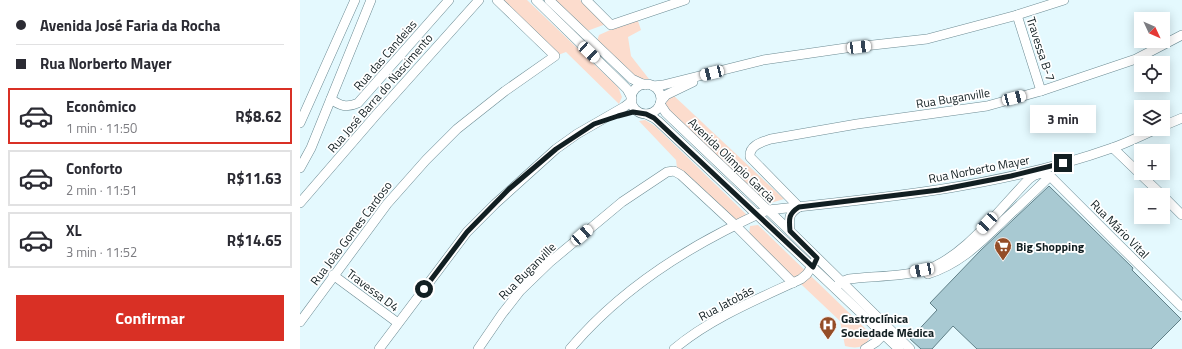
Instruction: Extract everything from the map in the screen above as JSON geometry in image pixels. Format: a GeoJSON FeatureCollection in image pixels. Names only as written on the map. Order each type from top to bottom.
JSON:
{"type":"FeatureCollection","features":[{"type":"Feature","properties":{"kind":"street"},"geometry":{"type":"LineString","coordinates":[[300,123],[355,0]]}},
{"type":"Feature","properties":{"kind":"street"},"geometry":{"type":"LineString","coordinates":[[300,168],[311,148],[371,0]]}},
{"type":"Feature","properties":{"kind":"street","name":"Rua das Candeias"},"geometry":{"type":"LineString","coordinates":[[331,99],[337,104],[344,106],[351,106],[358,103],[449,0]]}},
{"type":"Feature","properties":{"kind":"street","name":"Rua José Barra do Nascimento"},"geometry":{"type":"LineString","coordinates":[[300,203],[479,0]]}},
{"type":"Feature","properties":{"kind":"street","name":"Rua João Gomes Cardoso"},"geometry":{"type":"LineString","coordinates":[[300,322],[386,204],[426,160],[457,129],[505,91],[555,56],[497,0]]}},
{"type":"Feature","properties":{"kind":"street"},"geometry":{"type":"LineString","coordinates":[[536,0],[627,89],[632,99],[633,106],[643,113]]}},
{"type":"Feature","properties":{"kind":"street"},"geometry":{"type":"LineString","coordinates":[[549,0],[632,79],[649,85],[659,92],[660,103]]}},
{"type":"Feature","properties":{"kind":"street"},"geometry":{"type":"LineString","coordinates":[[586,0],[612,25],[685,0]]}},
{"type":"Feature","properties":{"kind":"street"},"geometry":{"type":"LineString","coordinates":[[380,349],[467,232],[509,189],[556,149],[594,124],[624,107],[632,99],[636,89],[649,85],[663,85],[763,60],[846,48],[927,39],[1064,0]]}},
{"type":"Feature","properties":{"kind":"street","name":"Travessa B-7"},"geometry":{"type":"LineString","coordinates":[[1017,14],[1042,90]]}},
{"type":"Feature","properties":{"kind":"street","name":"Rua Buganville"},"geometry":{"type":"LineString","coordinates":[[799,207],[750,157],[752,148],[771,139],[856,124],[987,106],[1042,90],[1136,59],[1182,36]]}},
{"type":"Feature","properties":{"kind":"street"},"geometry":{"type":"LineString","coordinates":[[594,124],[628,113],[654,111],[671,93],[712,73]]}},
{"type":"Feature","properties":{"kind":"street","name":"Avenida Olímpio Garcia"},"geometry":{"type":"LineString","coordinates":[[660,103],[666,113],[790,231],[815,262]]}},
{"type":"Feature","properties":{"kind":"street","name":"Avenida Olímpio Garcia"},"geometry":{"type":"LineString","coordinates":[[643,113],[654,118],[757,214],[815,262],[838,285],[910,349]]}},
{"type":"Feature","properties":{"kind":"street"},"geometry":{"type":"LineString","coordinates":[[1170,123],[1182,118]]}},
{"type":"Feature","properties":{"kind":"street","name":"Rua Norberto Mayer"},"geometry":{"type":"LineString","coordinates":[[570,349],[580,337],[609,309],[637,285],[698,245],[757,214],[768,210],[939,190],[1011,176],[1113,148],[1141,136]]}},
{"type":"Feature","properties":{"kind":"street"},"geometry":{"type":"LineString","coordinates":[[1113,148],[1154,188]]}},
{"type":"Feature","properties":{"kind":"street"},"geometry":{"type":"LineString","coordinates":[[918,349],[850,284],[917,278],[943,270],[982,241],[1050,176],[1055,165]]}},
{"type":"Feature","properties":{"kind":"street","name":"Rua Buganville"},"geometry":{"type":"LineString","coordinates":[[478,349],[520,291],[550,262],[622,202],[667,172],[674,171],[681,175],[735,225]]}},
{"type":"Feature","properties":{"kind":"street"},"geometry":{"type":"LineString","coordinates":[[899,349],[838,285],[854,278],[910,273],[935,266],[957,252],[978,233],[1036,174],[1042,173],[1050,176]]}},
{"type":"Feature","properties":{"kind":"street"},"geometry":{"type":"LineString","coordinates":[[1011,176],[1020,179],[1024,185]]}},
{"type":"Feature","properties":{"kind":"street","name":"Rua Mário Vital"},"geometry":{"type":"LineString","coordinates":[[1050,176],[1119,247],[1182,307]]}},
{"type":"Feature","properties":{"kind":"street"},"geometry":{"type":"LineString","coordinates":[[1170,204],[1182,215]]}},
{"type":"Feature","properties":{"kind":"street"},"geometry":{"type":"LineString","coordinates":[[790,231],[790,216],[792,211],[799,207]]}},
{"type":"Feature","properties":{"kind":"street"},"geometry":{"type":"LineString","coordinates":[[735,225],[793,283]]}},
{"type":"Feature","properties":{"kind":"street","name":"Rua Jatobás"},"geometry":{"type":"LineString","coordinates":[[674,349],[718,319],[754,300],[801,279],[808,274],[815,262]]}},
{"type":"Feature","properties":{"kind":"street","name":"Travessa D4"},"geometry":{"type":"LineString","coordinates":[[333,275],[398,323]]}},
{"type":"Feature","properties":{"kind":"street"},"geometry":{"type":"LineString","coordinates":[[865,349],[876,342],[884,334]]}},
{"type":"Feature","properties":{"kind":"shaded area"},"geometry":{"type":"Polygon","coordinates":[[[499,0],[527,0],[618,87],[622,97],[619,104],[566,52],[558,55],[499,0]]]}},
{"type":"Feature","properties":{"kind":"shaded area"},"geometry":{"type":"Polygon","coordinates":[[[554,0],[580,0],[606,24],[587,31],[554,0]]]}},
{"type":"Feature","properties":{"kind":"shaded area"},"geometry":{"type":"Polygon","coordinates":[[[637,18],[641,30],[628,37],[631,56],[649,79],[643,80],[633,76],[597,41],[599,35],[637,18]]]}},
{"type":"Feature","properties":{"kind":"shaded area"},"geometry":{"type":"Polygon","coordinates":[[[672,94],[784,199],[767,204],[669,112],[665,102],[672,94]]]}},
{"type":"Feature","properties":{"kind":"shaded area"},"geometry":{"type":"Polygon","coordinates":[[[645,120],[655,126],[746,214],[743,220],[735,222],[677,168],[676,160],[639,121],[645,120]]]}},
{"type":"Feature","properties":{"kind":"shaded area"},"geometry":{"type":"Polygon","coordinates":[[[758,225],[871,334],[864,345],[857,347],[845,346],[840,321],[749,235],[750,226],[758,225]]]}},
{"type":"Feature","properties":{"kind":"building"},"geometry":{"type":"Polygon","coordinates":[[[1049,186],[1133,268],[1132,270],[1181,319],[1151,349],[977,349],[953,326],[932,349],[921,349],[910,339],[937,310],[930,303],[981,250],[1049,186]]]}},
{"type":"Feature","properties":{"kind":"place","name":"Big Shopping"},"geometry":{"type":"Point","coordinates":[1003,261]}},
{"type":"Feature","properties":{"kind":"place","name":"Gastroclínica Sociedade Médica"},"geometry":{"type":"Point","coordinates":[828,340]}},
{"type":"Feature","properties":{"kind":"route"},"geometry":{"type":"LineString","coordinates":[[424,289],[467,232],[509,189],[556,149],[594,124],[633,112],[646,114],[654,118],[813,267],[817,258],[790,231],[790,216],[792,211],[799,207],[939,190],[1011,176],[1063,163]]}}]}
